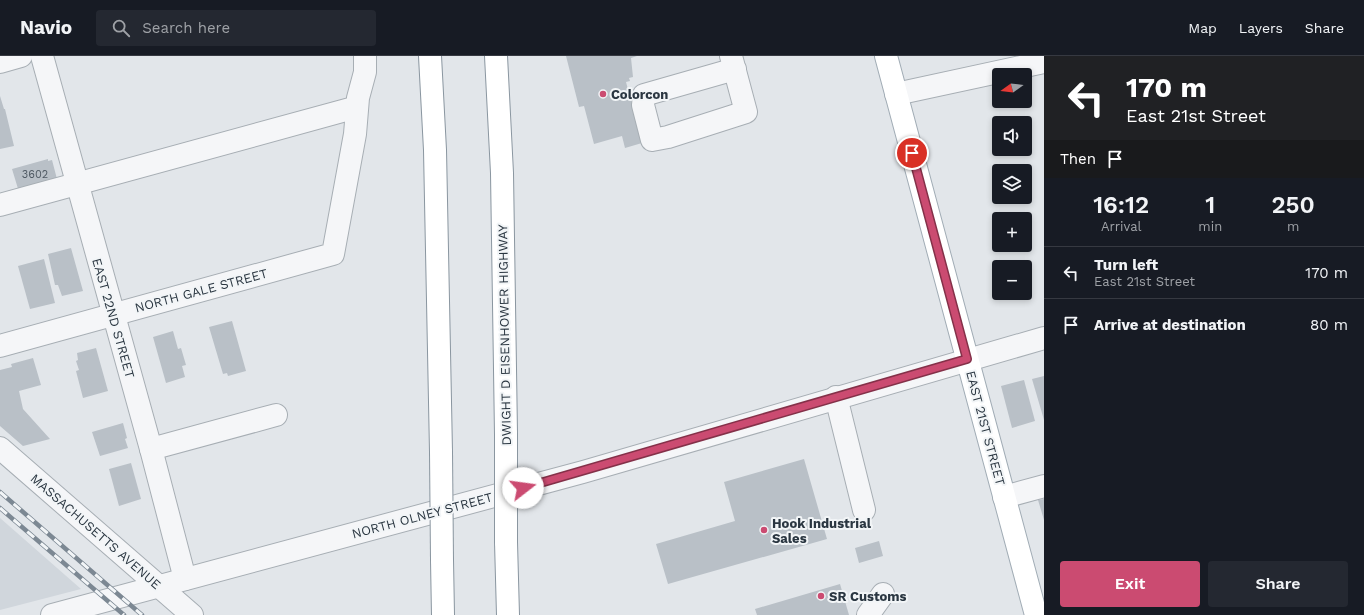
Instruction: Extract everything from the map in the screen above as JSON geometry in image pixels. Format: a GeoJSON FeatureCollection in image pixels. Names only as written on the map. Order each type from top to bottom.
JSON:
{"type":"FeatureCollection","features":[{"type":"Feature","properties":{"kind":"main road"},"geometry":{"type":"LineString","coordinates":[[430,56],[436,150],[443,615]]}},
{"type":"Feature","properties":{"kind":"main road","name":"DWIGHT D EISENHOWER HIGHWAY"},"geometry":{"type":"LineString","coordinates":[[496,56],[502,173],[508,615]]}},
{"type":"Feature","properties":{"kind":"main road","name":"EAST 21ST STREET"},"geometry":{"type":"LineString","coordinates":[[886,56],[1036,615]]}},
{"type":"Feature","properties":{"kind":"street"},"geometry":{"type":"LineString","coordinates":[[0,62],[21,56]]}},
{"type":"Feature","properties":{"kind":"street","name":"EAST 22ND STREET"},"geometry":{"type":"LineString","coordinates":[[42,56],[151,449],[185,579]]}},
{"type":"Feature","properties":{"kind":"street"},"geometry":{"type":"LineString","coordinates":[[0,205],[357,107],[365,72],[365,56]]}},
{"type":"Feature","properties":{"kind":"street"},"geometry":{"type":"LineString","coordinates":[[896,94],[1044,62],[1043,56]]}},
{"type":"Feature","properties":{"kind":"street"},"geometry":{"type":"LineString","coordinates":[[733,63],[746,112],[668,137],[652,140],[643,105],[644,95],[733,63]]}},
{"type":"Feature","properties":{"kind":"street","name":"NORTH GALE STREET"},"geometry":{"type":"LineString","coordinates":[[0,346],[333,254],[355,134],[357,107]]}},
{"type":"Feature","properties":{"kind":"street","name":"NORTH OLNEY STREET"},"geometry":{"type":"LineString","coordinates":[[52,615],[583,472],[836,397],[1044,338]]}},
{"type":"Feature","properties":{"kind":"street"},"geometry":{"type":"LineString","coordinates":[[836,397],[864,510]]}},
{"type":"Feature","properties":{"kind":"street"},"geometry":{"type":"LineString","coordinates":[[151,449],[276,415]]}},
{"type":"Feature","properties":{"kind":"street","name":"MASSACHUSETTS AVENUE"},"geometry":{"type":"LineString","coordinates":[[0,448],[192,615]]}},
{"type":"Feature","properties":{"kind":"street"},"geometry":{"type":"LineString","coordinates":[[1004,497],[1044,486]]}},
{"type":"Feature","properties":{"kind":"street"},"geometry":{"type":"LineString","coordinates":[[868,615],[883,594]]}},
{"type":"Feature","properties":{"kind":"shaded area"},"geometry":{"type":"Polygon","coordinates":[[[0,518],[81,589],[0,610],[0,518]]]}},
{"type":"Feature","properties":{"kind":"building","name":"Colorcon"},"geometry":{"type":"Polygon","coordinates":[[[566,56],[637,56],[631,58],[633,77],[629,78],[630,81],[626,82],[642,143],[625,148],[622,136],[594,144],[584,106],[579,107],[566,56]]]}},
{"type":"Feature","properties":{"kind":"building"},"geometry":{"type":"Polygon","coordinates":[[[0,96],[5,109],[14,146],[0,149],[0,96]]]}},
{"type":"Feature","properties":{"kind":"building"},"geometry":{"type":"Polygon","coordinates":[[[48,159],[48,161],[52,160],[57,179],[19,192],[12,169],[48,159]]]}},
{"type":"Feature","properties":{"kind":"building"},"geometry":{"type":"Polygon","coordinates":[[[71,248],[83,291],[62,296],[58,285],[55,285],[48,254],[71,248]]]}},
{"type":"Feature","properties":{"kind":"building"},"geometry":{"type":"Polygon","coordinates":[[[44,259],[55,303],[30,309],[18,266],[44,259]]]}},
{"type":"Feature","properties":{"kind":"building"},"geometry":{"type":"Polygon","coordinates":[[[232,321],[246,371],[228,376],[227,373],[223,374],[209,327],[232,321]]]}},
{"type":"Feature","properties":{"kind":"building"},"geometry":{"type":"Polygon","coordinates":[[[173,331],[178,349],[181,348],[186,365],[182,366],[185,377],[166,383],[153,337],[173,331]]]}},
{"type":"Feature","properties":{"kind":"building"},"geometry":{"type":"Polygon","coordinates":[[[96,348],[108,391],[83,398],[76,371],[79,370],[76,361],[78,360],[77,353],[96,348]]]}},
{"type":"Feature","properties":{"kind":"building"},"geometry":{"type":"Polygon","coordinates":[[[33,358],[41,385],[19,391],[23,409],[50,439],[23,446],[0,426],[0,370],[12,367],[11,364],[33,358]]]}},
{"type":"Feature","properties":{"kind":"building"},"geometry":{"type":"Polygon","coordinates":[[[1044,376],[1044,420],[1032,379],[1044,376]]]}},
{"type":"Feature","properties":{"kind":"building"},"geometry":{"type":"Polygon","coordinates":[[[1024,380],[1035,421],[1012,428],[1001,386],[1024,380]]]}},
{"type":"Feature","properties":{"kind":"building"},"geometry":{"type":"Polygon","coordinates":[[[123,423],[128,448],[100,456],[92,432],[123,423]]]}},
{"type":"Feature","properties":{"kind":"building","name":"Hook Industrial Sales"},"geometry":{"type":"Polygon","coordinates":[[[804,459],[827,539],[668,584],[656,544],[735,521],[724,482],[804,459]]]}},
{"type":"Feature","properties":{"kind":"building"},"geometry":{"type":"Polygon","coordinates":[[[131,463],[141,499],[119,506],[109,469],[131,463]]]}},
{"type":"Feature","properties":{"kind":"building"},"geometry":{"type":"Polygon","coordinates":[[[1044,499],[1044,520],[1038,500],[1044,499]]]}},
{"type":"Feature","properties":{"kind":"building"},"geometry":{"type":"Polygon","coordinates":[[[879,541],[883,556],[859,563],[855,548],[879,541]]]}},
{"type":"Feature","properties":{"kind":"building","name":"SR Customs"},"geometry":{"type":"Polygon","coordinates":[[[840,584],[849,615],[757,615],[755,609],[840,584]]]}},
{"type":"Feature","properties":{"kind":"railway"},"geometry":{"type":"LineString","coordinates":[[0,492],[142,615]]}},
{"type":"Feature","properties":{"kind":"railway"},"geometry":{"type":"LineString","coordinates":[[0,508],[124,615]]}},
{"type":"Feature","properties":{"kind":"place","name":"Colorcon"},"geometry":{"type":"Point","coordinates":[603,94]}},
{"type":"Feature","properties":{"kind":"place","name":"Hook Industrial Sales"},"geometry":{"type":"Point","coordinates":[764,530]}},
{"type":"Feature","properties":{"kind":"place","name":"SR Customs"},"geometry":{"type":"Point","coordinates":[821,596]}},
{"type":"Feature","properties":{"kind":"route"},"geometry":{"type":"LineString","coordinates":[[523,488],[583,472],[967,359],[912,153]]}}]}
